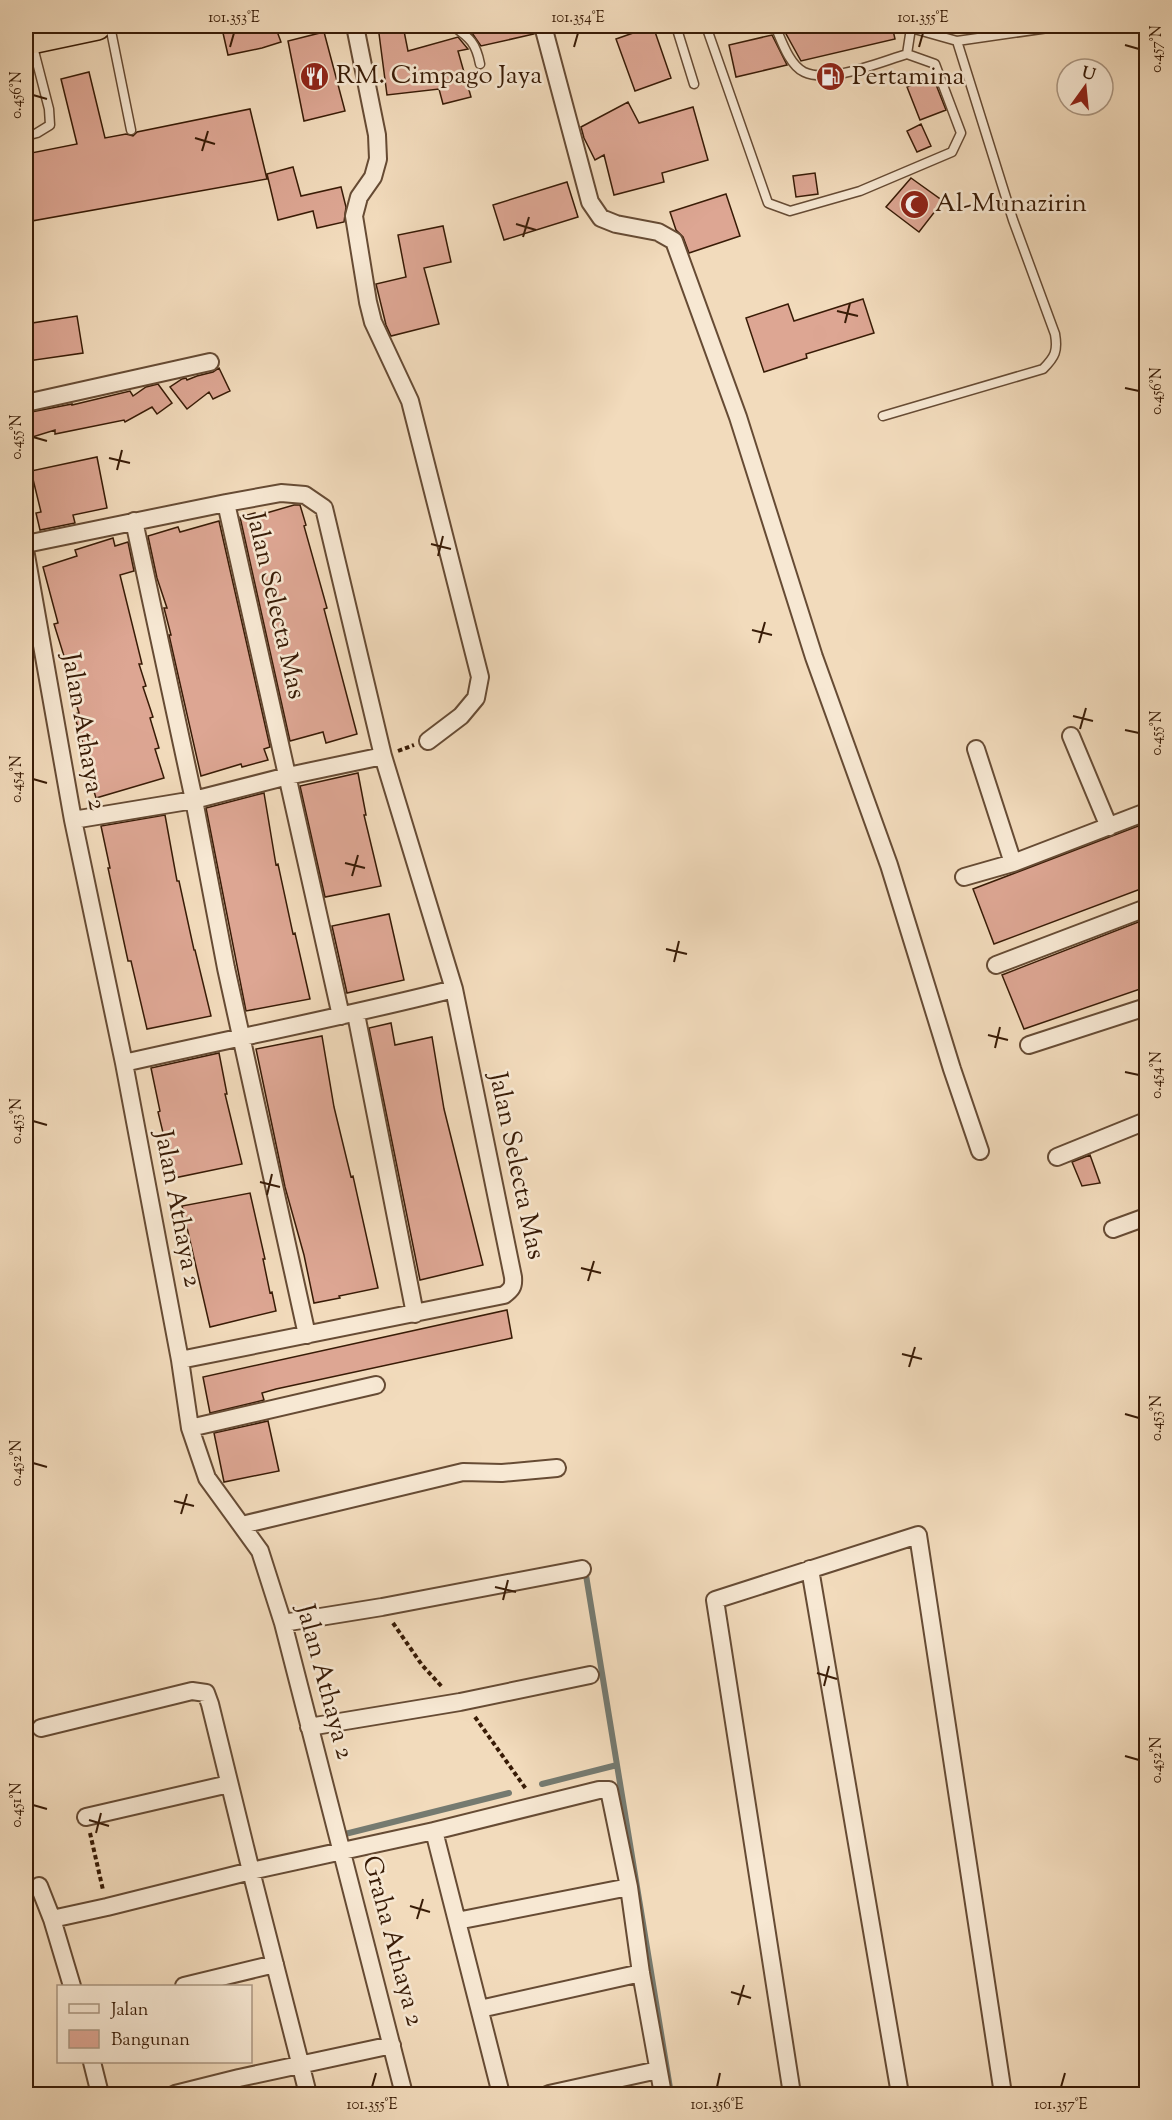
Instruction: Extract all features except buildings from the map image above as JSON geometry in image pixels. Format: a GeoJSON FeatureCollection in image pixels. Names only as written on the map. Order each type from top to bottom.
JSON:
{"type":"FeatureCollection","features":[{"type":"Feature","properties":{"kind":"highway"},"geometry":{"type":"LineString","coordinates":[[28,40],[97,26]]}},
{"type":"Feature","properties":{"kind":"street"},"geometry":{"type":"LineString","coordinates":[[355,26],[377,135],[378,159],[373,177],[359,197],[354,216],[368,302],[373,322],[410,401],[480,677],[476,698],[460,717],[428,741]]}},
{"type":"Feature","properties":{"kind":"street"},"geometry":{"type":"LineString","coordinates":[[543,26],[590,201],[601,218],[616,224],[658,232],[674,241],[738,417],[814,657],[889,865],[952,1069],[980,1150]]}},
{"type":"Feature","properties":{"kind":"street"},"geometry":{"type":"LineString","coordinates":[[26,403],[210,362]]}},
{"type":"Feature","properties":{"kind":"street","name":"Jalan Selecta Mas"},"geometry":{"type":"LineString","coordinates":[[26,544],[281,493],[305,495],[324,508],[383,756],[453,989],[514,1284],[511,1290],[504,1295],[180,1360]]}},
{"type":"Feature","properties":{"kind":"street","name":"Jalan Selecta Mas"},"geometry":{"type":"LineString","coordinates":[[226,504],[288,776],[349,1015],[415,1314]]}},
{"type":"Feature","properties":{"kind":"street"},"geometry":{"type":"LineString","coordinates":[[134,521],[194,800],[226,968],[307,1335]]}},
{"type":"Feature","properties":{"kind":"street","name":"Jalan Athaya 2"},"geometry":{"type":"LineString","coordinates":[[26,555],[73,820],[124,1063],[180,1360],[190,1428],[207,1478],[260,1551],[283,1623],[341,1850]]}},
{"type":"Feature","properties":{"kind":"street"},"geometry":{"type":"LineString","coordinates":[[1071,736],[1109,827]]}},
{"type":"Feature","properties":{"kind":"street"},"geometry":{"type":"LineString","coordinates":[[976,749],[1014,863]]}},
{"type":"Feature","properties":{"kind":"street"},"geometry":{"type":"LineString","coordinates":[[73,820],[194,800],[288,776],[383,756]]}},
{"type":"Feature","properties":{"kind":"street"},"geometry":{"type":"LineString","coordinates":[[963,877],[1014,863],[1146,812]]}},
{"type":"Feature","properties":{"kind":"street"},"geometry":{"type":"LineString","coordinates":[[996,965],[1146,908]]}},
{"type":"Feature","properties":{"kind":"street"},"geometry":{"type":"LineString","coordinates":[[124,1063],[349,1015],[453,989]]}},
{"type":"Feature","properties":{"kind":"street"},"geometry":{"type":"LineString","coordinates":[[1029,1045],[1146,1007]]}},
{"type":"Feature","properties":{"kind":"street"},"geometry":{"type":"LineString","coordinates":[[1057,1156],[1146,1121]]}},
{"type":"Feature","properties":{"kind":"street"},"geometry":{"type":"LineString","coordinates":[[1113,1229],[1146,1217]]}},
{"type":"Feature","properties":{"kind":"street"},"geometry":{"type":"LineString","coordinates":[[190,1428],[376,1385]]}},
{"type":"Feature","properties":{"kind":"street"},"geometry":{"type":"LineString","coordinates":[[242,1525],[463,1472],[502,1473],[557,1468]]}},
{"type":"Feature","properties":{"kind":"street"},"geometry":{"type":"LineString","coordinates":[[792,2094],[715,1600],[918,1534],[1004,2094]]}},
{"type":"Feature","properties":{"kind":"street"},"geometry":{"type":"LineString","coordinates":[[283,1623],[382,1607],[582,1569]]}},
{"type":"Feature","properties":{"kind":"street"},"geometry":{"type":"LineString","coordinates":[[810,1569],[900,2094]]}},
{"type":"Feature","properties":{"kind":"street"},"geometry":{"type":"LineString","coordinates":[[309,1727],[460,1702],[590,1676]]}},
{"type":"Feature","properties":{"kind":"street"},"geometry":{"type":"LineString","coordinates":[[41,1728],[192,1691],[206,1693],[308,2094]]}},
{"type":"Feature","properties":{"kind":"street"},"geometry":{"type":"LineString","coordinates":[[86,1817],[229,1784]]}},
{"type":"Feature","properties":{"kind":"street"},"geometry":{"type":"LineString","coordinates":[[52,1919],[605,1789],[610,1792],[629,1887],[641,1973],[663,2094]]}},
{"type":"Feature","properties":{"kind":"street"},"geometry":{"type":"LineString","coordinates":[[434,1831],[501,2094]]}},
{"type":"Feature","properties":{"kind":"street","name":"Graha Athaya 2"},"geometry":{"type":"LineString","coordinates":[[341,1850],[404,2094]]}},
{"type":"Feature","properties":{"kind":"street"},"geometry":{"type":"LineString","coordinates":[[39,1886],[52,1919],[72,1985]]}},
{"type":"Feature","properties":{"kind":"street"},"geometry":{"type":"LineString","coordinates":[[457,1921],[629,1887]]}},
{"type":"Feature","properties":{"kind":"street"},"geometry":{"type":"LineString","coordinates":[[188,1985],[275,1964]]}},
{"type":"Feature","properties":{"kind":"street"},"geometry":{"type":"LineString","coordinates":[[480,2010],[641,1973]]}},
{"type":"Feature","properties":{"kind":"street","name":"Graha Athaya 2"},"geometry":{"type":"LineString","coordinates":[[175,2094],[392,2045]]}},
{"type":"Feature","properties":{"kind":"street"},"geometry":{"type":"LineString","coordinates":[[92,2063],[100,2094]]}},
{"type":"Feature","properties":{"kind":"street"},"geometry":{"type":"LineString","coordinates":[[549,2094],[658,2070]]}},
{"type":"Feature","properties":{"kind":"lane"},"geometry":{"type":"LineString","coordinates":[[110,26],[131,129]]}},
{"type":"Feature","properties":{"kind":"lane"},"geometry":{"type":"LineString","coordinates":[[453,26],[471,40],[477,49],[480,64]]}},
{"type":"Feature","properties":{"kind":"lane"},"geometry":{"type":"LineString","coordinates":[[676,26],[694,84]]}},
{"type":"Feature","properties":{"kind":"lane"},"geometry":{"type":"LineString","coordinates":[[706,26],[768,203],[790,211],[860,191],[951,152],[962,133],[935,64],[907,54],[828,77],[803,72],[787,55],[775,26]]}},
{"type":"Feature","properties":{"kind":"lane"},"geometry":{"type":"LineString","coordinates":[[907,54],[911,27],[957,41],[1062,26]]}},
{"type":"Feature","properties":{"kind":"lane"},"geometry":{"type":"LineString","coordinates":[[26,136],[37,133],[50,125],[49,109],[28,40]]}},
{"type":"Feature","properties":{"kind":"lane"},"geometry":{"type":"LineString","coordinates":[[883,416],[1043,369],[1053,359],[1058,348],[1055,334],[1013,220],[957,41]]}},
{"type":"Feature","properties":{"kind":"path"},"geometry":{"type":"LineString","coordinates":[[383,756],[428,741]]}},
{"type":"Feature","properties":{"kind":"path"},"geometry":{"type":"LineString","coordinates":[[86,1817],[107,1907]]}},
{"type":"Feature","properties":{"kind":"waterway"},"geometry":{"type":"LineString","coordinates":[[585,1569],[617,1765]]}},
{"type":"Feature","properties":{"kind":"waterway"},"geometry":{"type":"LineString","coordinates":[[542,1784],[617,1765],[671,2094]]}},
{"type":"Feature","properties":{"kind":"waterway"},"geometry":{"type":"LineString","coordinates":[[345,1834],[509,1793]]}},
{"type":"Feature","properties":{"kind":"place","name":"RM. Cimpago Jaya"},"geometry":{"type":"Point","coordinates":[315,76]}},
{"type":"Feature","properties":{"kind":"place","name":"Pertamina"},"geometry":{"type":"Point","coordinates":[831,77]}},
{"type":"Feature","properties":{"kind":"place","name":"Al-Munazirin"},"geometry":{"type":"Point","coordinates":[914,204]}}]}
